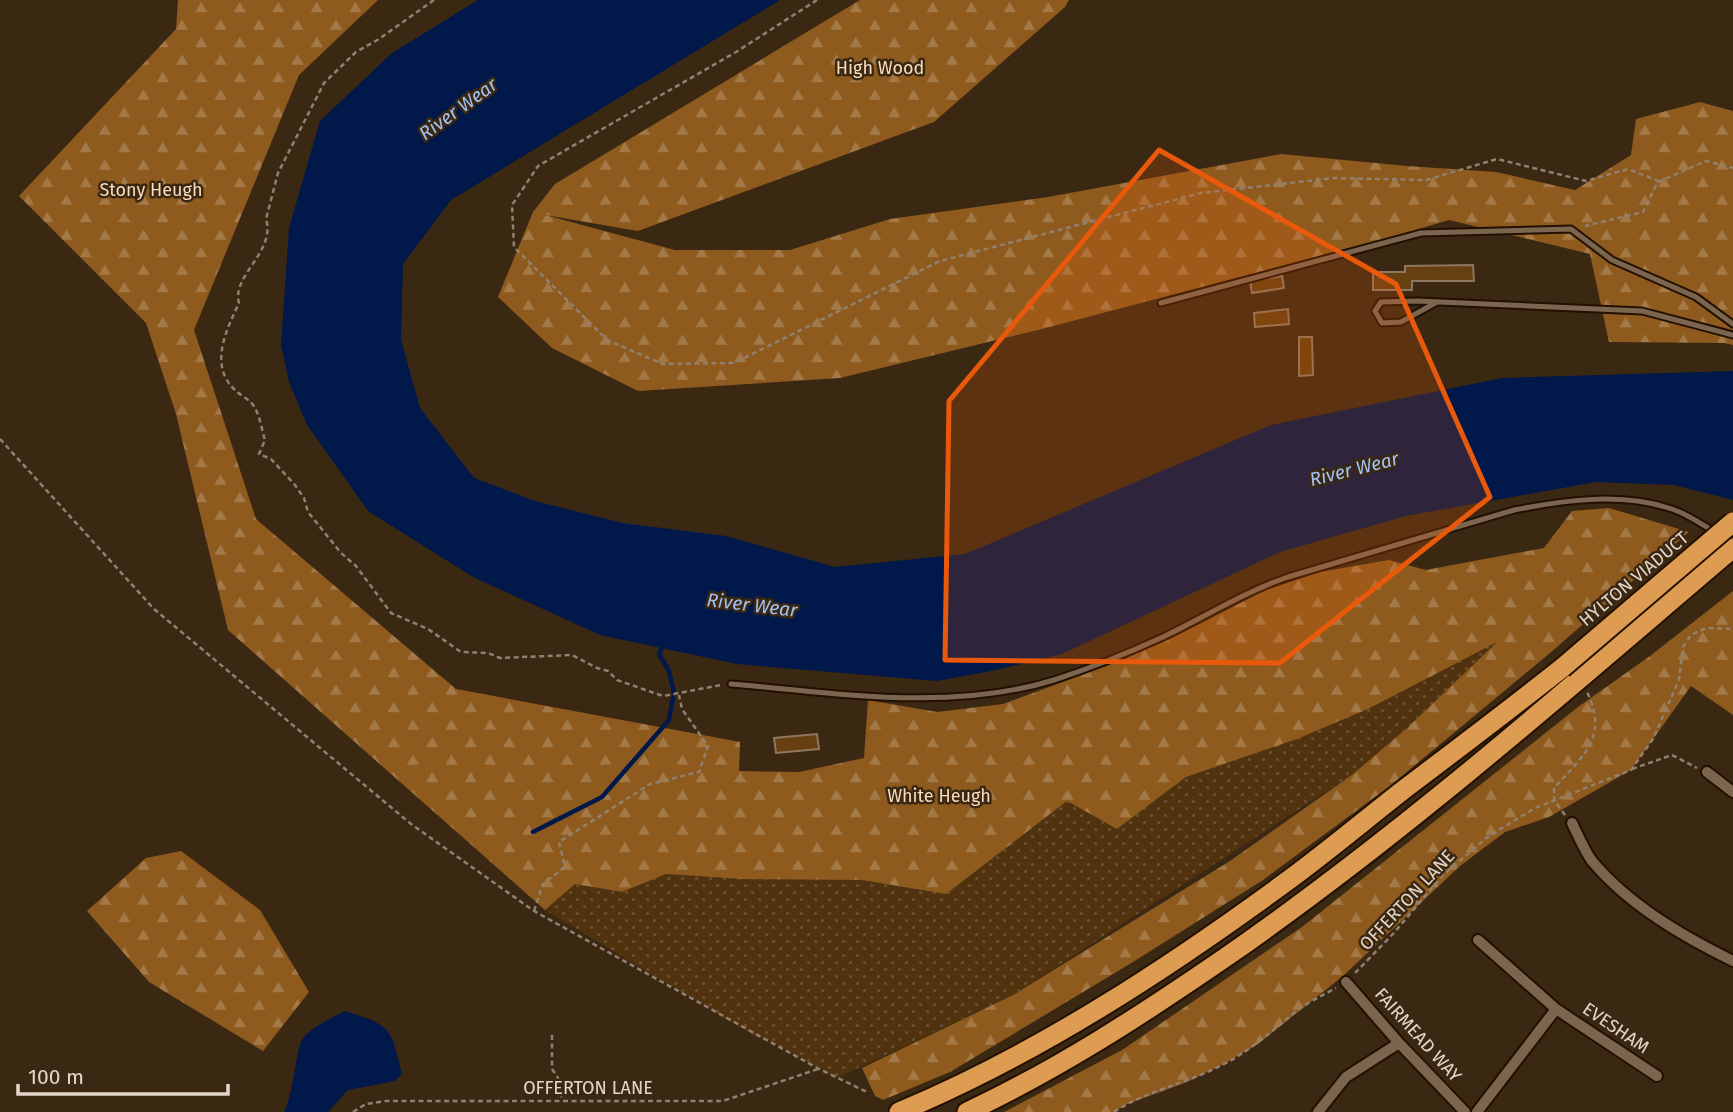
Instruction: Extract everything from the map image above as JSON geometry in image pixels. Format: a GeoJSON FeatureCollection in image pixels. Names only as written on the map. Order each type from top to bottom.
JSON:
{"type":"FeatureCollection","features":[{"type":"Feature","properties":{"kind":"highway","name":"HYLTON VIADUCT"},"geometry":{"type":"LineString","coordinates":[[1575,681],[1730,536]]}},
{"type":"Feature","properties":{"kind":"highway"},"geometry":{"type":"LineString","coordinates":[[898,1112],[1045,1039],[1128,989],[1575,681]]}},
{"type":"Feature","properties":{"kind":"highway"},"geometry":{"type":"LineString","coordinates":[[967,1112],[1069,1059],[1147,1012],[1304,903],[1475,769],[1575,681]]}},
{"type":"Feature","properties":{"kind":"street"},"geometry":{"type":"LineString","coordinates":[[1707,772],[1733,792]]}},
{"type":"Feature","properties":{"kind":"street"},"geometry":{"type":"LineString","coordinates":[[1572,823],[1591,859],[1619,888],[1693,942],[1733,961]]}},
{"type":"Feature","properties":{"kind":"street","name":"EVESHAM"},"geometry":{"type":"LineString","coordinates":[[1478,940],[1556,1009],[1657,1076]]}},
{"type":"Feature","properties":{"kind":"street","name":"FAIRMEAD WAY"},"geometry":{"type":"LineString","coordinates":[[1346,982],[1465,1112]]}},
{"type":"Feature","properties":{"kind":"street","name":"EVESHAM"},"geometry":{"type":"LineString","coordinates":[[1476,1112],[1556,1009]]}},
{"type":"Feature","properties":{"kind":"street"},"geometry":{"type":"LineString","coordinates":[[1318,1112],[1346,1077],[1399,1043]]}},
{"type":"Feature","properties":{"kind":"lane"},"geometry":{"type":"LineString","coordinates":[[1161,303],[1421,233],[1571,229],[1612,260],[1696,297],[1733,324]]}},
{"type":"Feature","properties":{"kind":"lane"},"geometry":{"type":"LineString","coordinates":[[1437,302],[1401,322],[1382,323],[1375,311],[1381,302],[1437,302],[1642,311],[1733,335]]}},
{"type":"Feature","properties":{"kind":"lane"},"geometry":{"type":"LineString","coordinates":[[731,684],[928,698],[1024,687],[1065,676],[1137,649],[1259,587],[1288,576],[1503,513],[1542,505],[1595,499],[1638,501],[1672,509],[1730,536]]}},
{"type":"Feature","properties":{"kind":"path"},"geometry":{"type":"LineString","coordinates":[[434,0],[356,52],[324,83],[278,173],[266,219],[264,247],[243,281],[237,297],[239,303],[232,314],[221,348],[222,368],[234,389],[255,407],[265,440],[259,454],[271,459],[295,485],[304,498],[308,512],[341,553],[356,566],[391,613],[428,629],[461,652],[488,653],[500,659],[572,654],[608,671],[617,680],[663,696],[731,684]]}},
{"type":"Feature","properties":{"kind":"path"},"geometry":{"type":"LineString","coordinates":[[817,0],[736,52],[538,166],[512,205],[514,247],[607,340],[663,364],[734,363],[940,261],[1201,193],[1334,178],[1426,180],[1497,159],[1586,181],[1628,169],[1658,182]]}},
{"type":"Feature","properties":{"kind":"path"},"geometry":{"type":"LineString","coordinates":[[1571,229],[1643,212],[1658,182],[1706,161],[1733,168]]}},
{"type":"Feature","properties":{"kind":"path"},"geometry":{"type":"LineString","coordinates":[[0,439],[154,609],[411,824],[534,911],[819,1069],[867,1092]]}},
{"type":"Feature","properties":{"kind":"path"},"geometry":{"type":"LineString","coordinates":[[1631,770],[1653,739],[1679,680],[1684,647],[1691,635],[1706,628],[1733,629]]}},
{"type":"Feature","properties":{"kind":"path"},"geometry":{"type":"LineString","coordinates":[[1572,823],[1554,800],[1554,789],[1590,747],[1597,720],[1575,681]]}},
{"type":"Feature","properties":{"kind":"path"},"geometry":{"type":"LineString","coordinates":[[534,911],[543,884],[565,867],[559,842],[650,784],[698,772],[708,746],[682,709],[679,695]]}},
{"type":"Feature","properties":{"kind":"path","name":"OFFERTON LANE"},"geometry":{"type":"LineString","coordinates":[[1114,1112],[1125,1105],[1224,1065],[1258,1044],[1299,1009],[1346,982],[1393,934],[1442,876],[1489,836],[1535,808],[1672,755],[1707,772]]}},
{"type":"Feature","properties":{"kind":"path"},"geometry":{"type":"LineString","coordinates":[[552,1035],[552,1069],[558,1078],[562,1100]]}},
{"type":"Feature","properties":{"kind":"path","name":"OFFERTON LANE"},"geometry":{"type":"LineString","coordinates":[[353,1112],[366,1104],[386,1101],[723,1101],[819,1069]]}},
{"type":"Feature","properties":{"kind":"highlighted area"},"geometry":{"type":"Polygon","coordinates":[[[1159,150],[1396,284],[1490,497],[1280,663],[945,660],[949,401],[1159,150]]]}},
{"type":"Feature","properties":{"kind":"shaded area"},"geometry":{"type":"Polygon","coordinates":[[[1499,640],[1407,728],[1353,774],[1013,995],[837,1078],[766,1039],[758,1038],[545,910],[575,884],[622,892],[666,874],[742,879],[862,880],[946,894],[1067,801],[1117,829],[1186,777],[1297,739],[1368,709],[1499,640]]]}},
{"type":"Feature","properties":{"kind":"green space"},"geometry":{"type":"Polygon","coordinates":[[[178,0],[378,0],[299,75],[194,330],[256,519],[456,689],[740,742],[739,771],[799,772],[864,758],[868,700],[937,712],[1003,704],[1117,662],[1168,640],[1266,590],[1320,572],[1389,560],[1426,570],[1544,548],[1572,511],[1609,508],[1689,532],[1550,653],[1391,785],[1263,880],[950,1072],[883,1100],[875,1096],[862,1068],[1013,995],[1230,861],[1353,774],[1407,728],[1497,642],[1368,709],[1297,739],[1186,777],[1117,829],[1067,801],[946,894],[862,880],[742,879],[666,874],[622,892],[575,884],[545,910],[228,630],[176,414],[146,323],[19,196],[176,29],[178,0]]]}},
{"type":"Feature","properties":{"kind":"green space","name":"High Wood"},"geometry":{"type":"Polygon","coordinates":[[[860,0],[1069,0],[1065,7],[934,122],[638,231],[545,215],[675,250],[790,250],[890,219],[1048,197],[1281,154],[1496,172],[1575,190],[1631,155],[1636,119],[1700,102],[1733,111],[1733,345],[1609,342],[1590,254],[1449,220],[1038,330],[840,378],[638,391],[552,348],[498,297],[533,212],[555,184],[860,0]]]}},
{"type":"Feature","properties":{"kind":"green space"},"geometry":{"type":"Polygon","coordinates":[[[1733,591],[1733,715],[1691,686],[1631,770],[1549,817],[1505,832],[1460,866],[1343,976],[1258,1044],[1224,1064],[1114,1112],[1004,1112],[1122,1050],[1302,927],[1578,707],[1650,656],[1733,591]]]}},
{"type":"Feature","properties":{"kind":"green space"},"geometry":{"type":"Polygon","coordinates":[[[181,851],[260,910],[309,992],[263,1051],[149,982],[87,911],[146,858],[181,851]]]}},
{"type":"Feature","properties":{"kind":"water","name":"River Wear"},"geometry":{"type":"Polygon","coordinates":[[[478,0],[780,0],[451,200],[403,264],[401,340],[420,408],[474,478],[535,501],[622,523],[726,536],[835,567],[965,554],[1271,425],[1502,378],[1733,371],[1733,500],[1674,485],[1596,482],[1406,516],[1280,552],[1062,654],[937,681],[737,664],[600,635],[475,578],[368,511],[307,425],[289,382],[281,345],[289,228],[320,121],[392,53],[478,0]]]}},
{"type":"Feature","properties":{"kind":"water"},"geometry":{"type":"Polygon","coordinates":[[[345,1011],[372,1020],[387,1030],[395,1046],[402,1074],[395,1081],[348,1090],[328,1112],[284,1112],[303,1038],[317,1026],[345,1011]]]}},
{"type":"Feature","properties":{"kind":"building"},"geometry":{"type":"Polygon","coordinates":[[[1473,265],[1474,281],[1412,281],[1412,290],[1373,290],[1373,272],[1405,272],[1405,266],[1473,265]]]}},
{"type":"Feature","properties":{"kind":"building"},"geometry":{"type":"Polygon","coordinates":[[[1282,276],[1284,288],[1252,293],[1250,281],[1282,276]]]}},
{"type":"Feature","properties":{"kind":"building"},"geometry":{"type":"Polygon","coordinates":[[[1288,309],[1289,324],[1255,327],[1254,313],[1288,309]]]}},
{"type":"Feature","properties":{"kind":"building"},"geometry":{"type":"Polygon","coordinates":[[[1299,337],[1312,337],[1313,375],[1299,376],[1299,337]]]}},
{"type":"Feature","properties":{"kind":"building"},"geometry":{"type":"Polygon","coordinates":[[[817,734],[819,749],[776,753],[774,738],[817,734]]]}},
{"type":"Feature","properties":{"kind":"waterway"},"geometry":{"type":"LineString","coordinates":[[663,645],[659,654],[669,671],[674,693]]}},
{"type":"Feature","properties":{"kind":"waterway"},"geometry":{"type":"LineString","coordinates":[[533,832],[602,797],[669,720],[673,698]]}},
{"type":"Feature","properties":{"kind":"park label","name":"Stony Heugh"},"geometry":{"type":"Point","coordinates":[151,190]}},
{"type":"Feature","properties":{"kind":"park label","name":"White Heugh"},"geometry":{"type":"Point","coordinates":[939,796]}}]}
